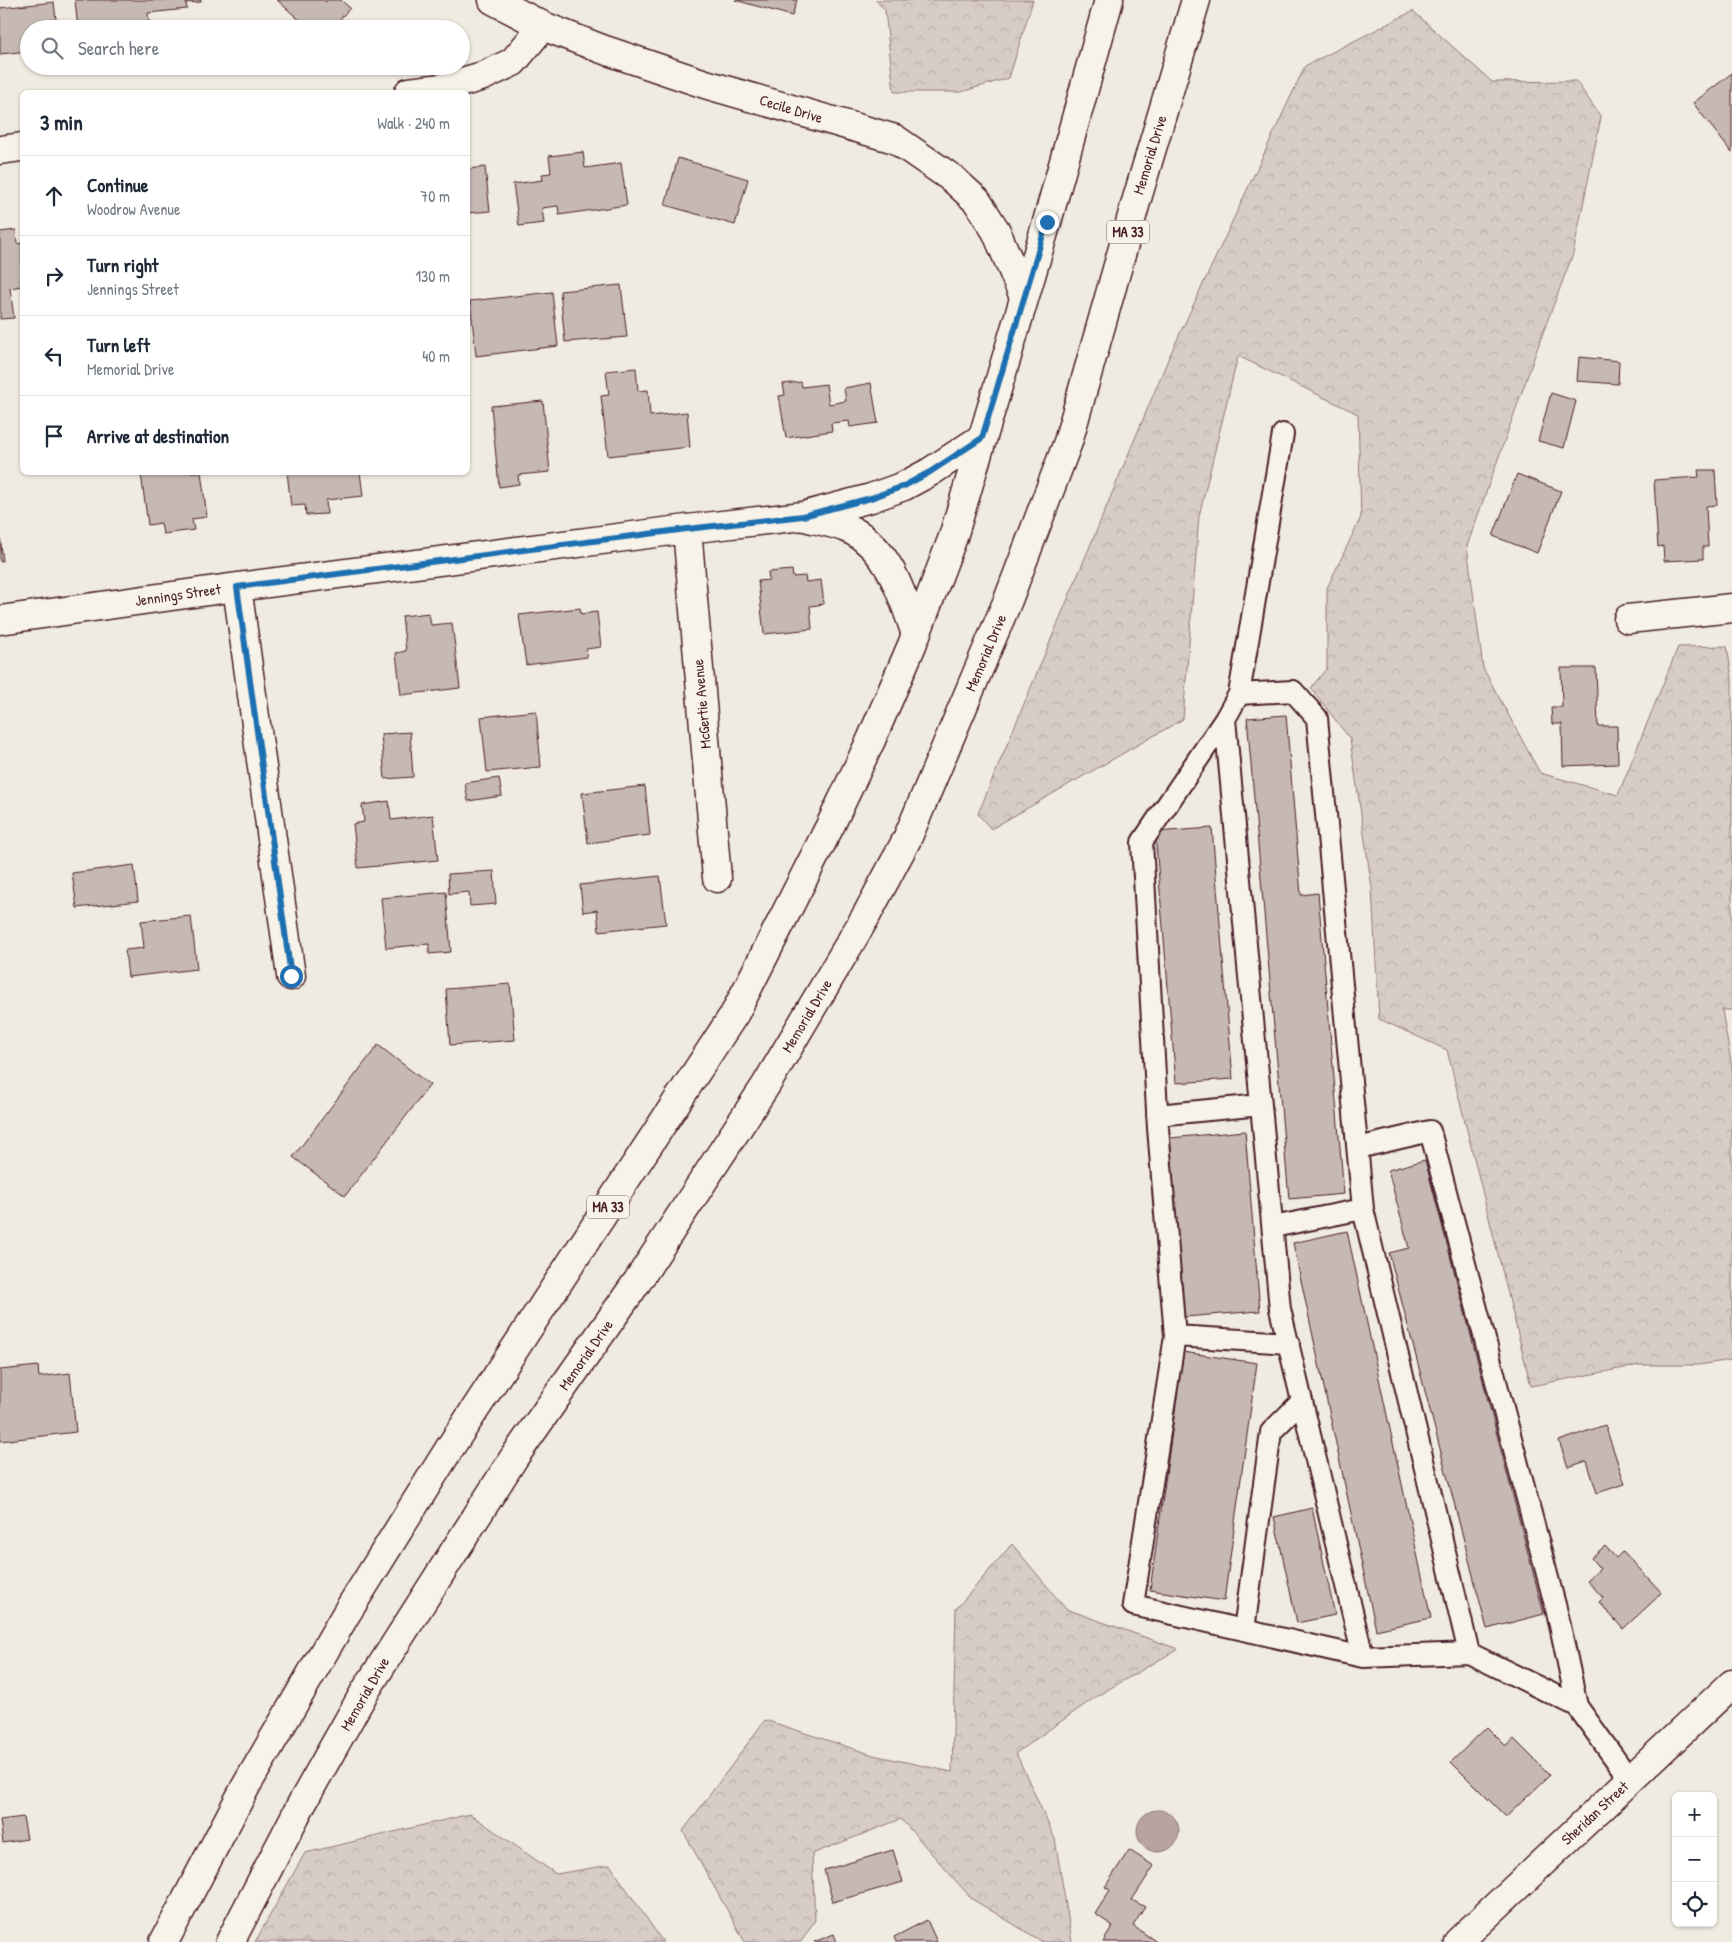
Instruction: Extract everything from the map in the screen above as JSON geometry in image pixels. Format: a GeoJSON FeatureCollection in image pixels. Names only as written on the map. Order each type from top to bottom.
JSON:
{"type":"FeatureCollection","features":[{"type":"Feature","properties":{"kind":"main road","name":"Cecile Drive"},"geometry":{"type":"LineString","coordinates":[[493,0],[543,26],[602,49],[688,78],[895,139],[953,179],[977,201],[996,231],[1024,297]]}},
{"type":"Feature","properties":{"kind":"main road","name":"MA 33"},"geometry":{"type":"LineString","coordinates":[[164,1942],[246,1786],[351,1605],[451,1446],[735,1013],[872,740],[916,634],[953,537],[1109,0]]}},
{"type":"Feature","properties":{"kind":"main road","name":"Memorial Drive"},"geometry":{"type":"LineString","coordinates":[[230,1942],[302,1803],[364,1693],[515,1456],[637,1282],[766,1085],[856,932],[907,839],[1008,600],[1068,442],[1196,0]]}},
{"type":"Feature","properties":{"kind":"main road"},"geometry":{"type":"LineString","coordinates":[[426,90],[442,88],[483,76],[512,62],[543,26]]}},
{"type":"Feature","properties":{"kind":"main road"},"geometry":{"type":"LineString","coordinates":[[0,150],[20,147]]}},
{"type":"Feature","properties":{"kind":"main road","name":"Jennings Street"},"geometry":{"type":"LineString","coordinates":[[0,620],[237,587],[687,529],[803,516],[871,498],[904,486],[930,472],[982,438]]}},
{"type":"Feature","properties":{"kind":"main road","name":"Jennings Street"},"geometry":{"type":"LineString","coordinates":[[803,516],[852,531],[874,548],[883,558],[897,582],[916,634]]}},
{"type":"Feature","properties":{"kind":"main road","name":"McGertie Avenue"},"geometry":{"type":"LineString","coordinates":[[687,529],[716,878]]}},
{"type":"Feature","properties":{"kind":"main road"},"geometry":{"type":"LineString","coordinates":[[237,587],[291,976]]}},
{"type":"Feature","properties":{"kind":"main road"},"geometry":{"type":"LineString","coordinates":[[1628,619],[1732,608]]}},
{"type":"Feature","properties":{"kind":"main road","name":"Sheridan Street"},"geometry":{"type":"LineString","coordinates":[[1458,1942],[1732,1684]]}},
{"type":"Feature","properties":{"kind":"lane"},"geometry":{"type":"LineString","coordinates":[[1283,434],[1239,694],[1142,842],[1157,1116],[1174,1336],[1133,1605],[1363,1657],[1469,1653],[1577,1706]]}},
{"type":"Feature","properties":{"kind":"lane"},"geometry":{"type":"LineString","coordinates":[[1239,694],[1293,691],[1317,718],[1363,1210],[1469,1653]]}},
{"type":"Feature","properties":{"kind":"lane"},"geometry":{"type":"LineString","coordinates":[[1225,718],[1280,1309],[1363,1657]]}},
{"type":"Feature","properties":{"kind":"lane"},"geometry":{"type":"LineString","coordinates":[[1157,1116],[1262,1105]]}},
{"type":"Feature","properties":{"kind":"lane"},"geometry":{"type":"LineString","coordinates":[[1358,1148],[1430,1131],[1558,1616],[1577,1706],[1630,1780]]}},
{"type":"Feature","properties":{"kind":"lane"},"geometry":{"type":"LineString","coordinates":[[1273,1227],[1363,1210]]}},
{"type":"Feature","properties":{"kind":"lane"},"geometry":{"type":"LineString","coordinates":[[1174,1336],[1289,1343]]}},
{"type":"Feature","properties":{"kind":"lane"},"geometry":{"type":"LineString","coordinates":[[1244,1630],[1271,1432],[1302,1401]]}},
{"type":"Feature","properties":{"kind":"green space"},"geometry":{"type":"Polygon","coordinates":[[[875,0],[1033,0],[1009,78],[961,92],[894,92],[885,10],[875,0]]]}},
{"type":"Feature","properties":{"kind":"green space"},"geometry":{"type":"Polygon","coordinates":[[[1413,11],[1492,82],[1576,81],[1601,117],[1573,254],[1467,546],[1483,668],[1540,773],[1618,795],[1678,647],[1727,646],[1732,678],[1732,1010],[1722,1010],[1732,1068],[1732,1360],[1698,1365],[1640,1365],[1531,1386],[1447,1050],[1379,1019],[1372,888],[1350,739],[1311,688],[1327,668],[1327,588],[1361,517],[1358,414],[1238,356],[1199,516],[1183,719],[991,829],[978,814],[1169,357],[1305,66],[1413,11]]]}},
{"type":"Feature","properties":{"kind":"green space"},"geometry":{"type":"Polygon","coordinates":[[[1012,1544],[1066,1609],[1178,1649],[1097,1696],[1016,1753],[1055,1839],[1072,1942],[1043,1942],[972,1899],[901,1819],[812,1854],[815,1920],[801,1942],[745,1942],[683,1831],[765,1720],[873,1755],[952,1772],[956,1609],[1012,1544]]]}},
{"type":"Feature","properties":{"kind":"green space"},"geometry":{"type":"Polygon","coordinates":[[[470,1814],[556,1874],[610,1865],[663,1942],[255,1942],[305,1853],[470,1814]]]}},
{"type":"Feature","properties":{"kind":"shaded area"},"geometry":{"type":"Polygon","coordinates":[[[1162,1810],[1170,1813],[1176,1819],[1179,1831],[1176,1843],[1170,1849],[1154,1852],[1146,1849],[1140,1843],[1137,1827],[1140,1819],[1146,1813],[1162,1810]]]}},
{"type":"Feature","properties":{"kind":"building"},"geometry":{"type":"Polygon","coordinates":[[[75,0],[201,0],[201,2],[186,3],[187,9],[148,13],[149,20],[77,20],[75,0]]]}},
{"type":"Feature","properties":{"kind":"building"},"geometry":{"type":"Polygon","coordinates":[[[277,0],[324,0],[326,2],[327,0],[341,0],[350,8],[339,20],[300,20],[277,0]]]}},
{"type":"Feature","properties":{"kind":"building"},"geometry":{"type":"Polygon","coordinates":[[[735,0],[797,0],[792,16],[735,0]]]}},
{"type":"Feature","properties":{"kind":"building"},"geometry":{"type":"Polygon","coordinates":[[[54,2],[56,20],[20,20],[20,52],[0,54],[0,8],[54,2]]]}},
{"type":"Feature","properties":{"kind":"building"},"geometry":{"type":"Polygon","coordinates":[[[1732,73],[1732,153],[1693,103],[1732,73]]]}},
{"type":"Feature","properties":{"kind":"building"},"geometry":{"type":"Polygon","coordinates":[[[583,152],[585,168],[621,163],[627,205],[559,215],[558,206],[542,208],[544,223],[519,226],[513,184],[543,180],[542,174],[551,173],[549,156],[583,152]]]}},
{"type":"Feature","properties":{"kind":"building"},"geometry":{"type":"Polygon","coordinates":[[[678,158],[748,179],[735,225],[665,205],[678,158]]]}},
{"type":"Feature","properties":{"kind":"building"},"geometry":{"type":"Polygon","coordinates":[[[485,167],[490,211],[470,213],[470,169],[485,167]]]}},
{"type":"Feature","properties":{"kind":"building"},"geometry":{"type":"Polygon","coordinates":[[[16,230],[17,244],[20,243],[20,286],[10,288],[14,318],[0,319],[0,232],[16,230]]]}},
{"type":"Feature","properties":{"kind":"building"},"geometry":{"type":"Polygon","coordinates":[[[621,285],[627,337],[565,342],[560,291],[621,285]]]}},
{"type":"Feature","properties":{"kind":"building"},"geometry":{"type":"Polygon","coordinates":[[[552,292],[558,346],[476,356],[470,301],[552,292]]]}},
{"type":"Feature","properties":{"kind":"building"},"geometry":{"type":"Polygon","coordinates":[[[1579,357],[1619,361],[1618,384],[1577,381],[1579,357]]]}},
{"type":"Feature","properties":{"kind":"building"},"geometry":{"type":"Polygon","coordinates":[[[636,368],[638,391],[648,390],[650,416],[687,412],[690,447],[608,456],[601,396],[609,395],[606,371],[636,368]]]}},
{"type":"Feature","properties":{"kind":"building"},"geometry":{"type":"Polygon","coordinates":[[[801,382],[802,387],[826,384],[829,404],[846,401],[844,388],[871,383],[878,423],[850,427],[849,421],[831,423],[832,431],[786,438],[779,396],[785,395],[783,384],[801,382]]]}},
{"type":"Feature","properties":{"kind":"building"},"geometry":{"type":"Polygon","coordinates":[[[1551,393],[1576,401],[1564,448],[1538,441],[1551,393]]]}},
{"type":"Feature","properties":{"kind":"building"},"geometry":{"type":"Polygon","coordinates":[[[543,401],[550,472],[518,475],[519,484],[499,487],[491,406],[543,401]]]}},
{"type":"Feature","properties":{"kind":"building"},"geometry":{"type":"Polygon","coordinates":[[[1698,470],[1715,470],[1717,505],[1706,506],[1708,547],[1703,547],[1703,559],[1664,561],[1663,546],[1658,547],[1654,480],[1699,477],[1698,470]]]}},
{"type":"Feature","properties":{"kind":"building"},"geometry":{"type":"Polygon","coordinates":[[[1517,474],[1561,491],[1537,553],[1493,536],[1517,474]]]}},
{"type":"Feature","properties":{"kind":"building"},"geometry":{"type":"Polygon","coordinates":[[[141,475],[201,475],[207,517],[192,519],[194,530],[163,534],[161,523],[148,525],[141,475]]]}},
{"type":"Feature","properties":{"kind":"building"},"geometry":{"type":"Polygon","coordinates":[[[287,475],[360,475],[363,496],[326,500],[327,514],[306,515],[305,505],[291,506],[287,475]]]}},
{"type":"Feature","properties":{"kind":"building"},"geometry":{"type":"Polygon","coordinates":[[[0,535],[3,561],[0,562],[0,535]]]}},
{"type":"Feature","properties":{"kind":"building"},"geometry":{"type":"Polygon","coordinates":[[[792,570],[793,577],[805,576],[806,582],[821,580],[824,604],[810,606],[812,629],[764,634],[758,581],[769,580],[768,572],[792,570]]]}},
{"type":"Feature","properties":{"kind":"building"},"geometry":{"type":"Polygon","coordinates":[[[580,608],[581,614],[597,612],[601,647],[586,649],[587,657],[526,665],[519,615],[580,608]]]}},
{"type":"Feature","properties":{"kind":"building"},"geometry":{"type":"Polygon","coordinates":[[[429,613],[431,625],[452,623],[460,688],[401,695],[396,653],[406,651],[402,616],[429,613]]]}},
{"type":"Feature","properties":{"kind":"building"},"geometry":{"type":"Polygon","coordinates":[[[1561,668],[1596,668],[1598,726],[1617,726],[1618,764],[1563,766],[1562,724],[1552,724],[1551,707],[1562,707],[1561,668]]]}},
{"type":"Feature","properties":{"kind":"building"},"geometry":{"type":"Polygon","coordinates":[[[536,711],[541,767],[487,772],[481,717],[536,711]]]}},
{"type":"Feature","properties":{"kind":"building"},"geometry":{"type":"Polygon","coordinates":[[[1286,715],[1301,895],[1318,893],[1344,1194],[1289,1199],[1247,718],[1286,715]]]}},
{"type":"Feature","properties":{"kind":"building"},"geometry":{"type":"Polygon","coordinates":[[[410,732],[413,777],[385,779],[381,734],[410,732]]]}},
{"type":"Feature","properties":{"kind":"building"},"geometry":{"type":"Polygon","coordinates":[[[499,778],[502,796],[468,801],[465,783],[499,778]]]}},
{"type":"Feature","properties":{"kind":"building"},"geometry":{"type":"Polygon","coordinates":[[[645,786],[650,835],[588,843],[582,793],[645,786]]]}},
{"type":"Feature","properties":{"kind":"building"},"geometry":{"type":"Polygon","coordinates":[[[389,801],[391,820],[433,815],[438,860],[358,868],[353,824],[364,822],[362,805],[389,801]]]}},
{"type":"Feature","properties":{"kind":"building"},"geometry":{"type":"Polygon","coordinates":[[[1212,828],[1233,1079],[1176,1083],[1155,832],[1212,828]]]}},
{"type":"Feature","properties":{"kind":"building"},"geometry":{"type":"Polygon","coordinates":[[[134,865],[138,901],[77,908],[72,873],[134,865]]]}},
{"type":"Feature","properties":{"kind":"building"},"geometry":{"type":"Polygon","coordinates":[[[494,871],[496,904],[470,906],[469,892],[449,894],[448,874],[494,871]]]}},
{"type":"Feature","properties":{"kind":"building"},"geometry":{"type":"Polygon","coordinates":[[[660,876],[666,924],[599,931],[597,910],[583,912],[580,885],[660,876]]]}},
{"type":"Feature","properties":{"kind":"building"},"geometry":{"type":"Polygon","coordinates":[[[446,892],[451,952],[429,954],[429,944],[386,948],[381,898],[446,892]]]}},
{"type":"Feature","properties":{"kind":"building"},"geometry":{"type":"Polygon","coordinates":[[[191,916],[197,969],[128,977],[125,950],[144,948],[141,921],[191,916]]]}},
{"type":"Feature","properties":{"kind":"building"},"geometry":{"type":"Polygon","coordinates":[[[510,984],[515,1040],[450,1045],[446,989],[510,984]]]}},
{"type":"Feature","properties":{"kind":"building"},"geometry":{"type":"Polygon","coordinates":[[[378,1045],[430,1085],[345,1196],[293,1157],[378,1045]]]}},
{"type":"Feature","properties":{"kind":"building"},"geometry":{"type":"Polygon","coordinates":[[[1245,1131],[1260,1311],[1184,1317],[1170,1138],[1245,1131]]]}},
{"type":"Feature","properties":{"kind":"building"},"geometry":{"type":"Polygon","coordinates":[[[1425,1160],[1544,1614],[1487,1629],[1389,1253],[1409,1248],[1388,1170],[1425,1160]]]}},
{"type":"Feature","properties":{"kind":"building"},"geometry":{"type":"Polygon","coordinates":[[[1347,1231],[1431,1618],[1376,1630],[1293,1243],[1347,1231]]]}},
{"type":"Feature","properties":{"kind":"building"},"geometry":{"type":"Polygon","coordinates":[[[1183,1352],[1257,1363],[1224,1601],[1150,1590],[1183,1352]]]}},
{"type":"Feature","properties":{"kind":"building"},"geometry":{"type":"Polygon","coordinates":[[[38,1366],[39,1377],[70,1373],[76,1432],[0,1441],[0,1370],[38,1366]]]}},
{"type":"Feature","properties":{"kind":"building"},"geometry":{"type":"Polygon","coordinates":[[[1605,1425],[1625,1484],[1597,1493],[1587,1461],[1568,1467],[1559,1441],[1605,1425]]]}},
{"type":"Feature","properties":{"kind":"building"},"geometry":{"type":"Polygon","coordinates":[[[1312,1508],[1335,1615],[1297,1623],[1274,1517],[1312,1508]]]}},
{"type":"Feature","properties":{"kind":"building"},"geometry":{"type":"Polygon","coordinates":[[[1605,1546],[1616,1558],[1623,1551],[1662,1593],[1623,1629],[1599,1602],[1603,1598],[1587,1580],[1600,1569],[1591,1558],[1605,1546]]]}},
{"type":"Feature","properties":{"kind":"building"},"geometry":{"type":"Polygon","coordinates":[[[1487,1727],[1506,1746],[1514,1739],[1550,1775],[1506,1817],[1451,1762],[1487,1727]]]}},
{"type":"Feature","properties":{"kind":"building"},"geometry":{"type":"Polygon","coordinates":[[[23,1817],[27,1839],[3,1843],[0,1820],[23,1817]]]}},
{"type":"Feature","properties":{"kind":"building"},"geometry":{"type":"Polygon","coordinates":[[[893,1850],[903,1882],[833,1902],[824,1870],[893,1850]]]}},
{"type":"Feature","properties":{"kind":"building"},"geometry":{"type":"Polygon","coordinates":[[[1129,1850],[1154,1866],[1132,1900],[1145,1907],[1133,1926],[1157,1942],[1103,1942],[1113,1926],[1095,1914],[1110,1890],[1105,1887],[1129,1850]]]}},
{"type":"Feature","properties":{"kind":"building"},"geometry":{"type":"Polygon","coordinates":[[[927,1920],[937,1942],[896,1942],[894,1937],[927,1920]]]}},
{"type":"Feature","properties":{"kind":"building"},"geometry":{"type":"Polygon","coordinates":[[[834,1934],[837,1942],[814,1942],[834,1934]]]}},
{"type":"Feature","properties":{"kind":"route"},"geometry":{"type":"LineString","coordinates":[[291,976],[237,587],[687,529],[803,516],[871,498],[904,486],[930,472],[982,438],[1047,222]]}}]}
